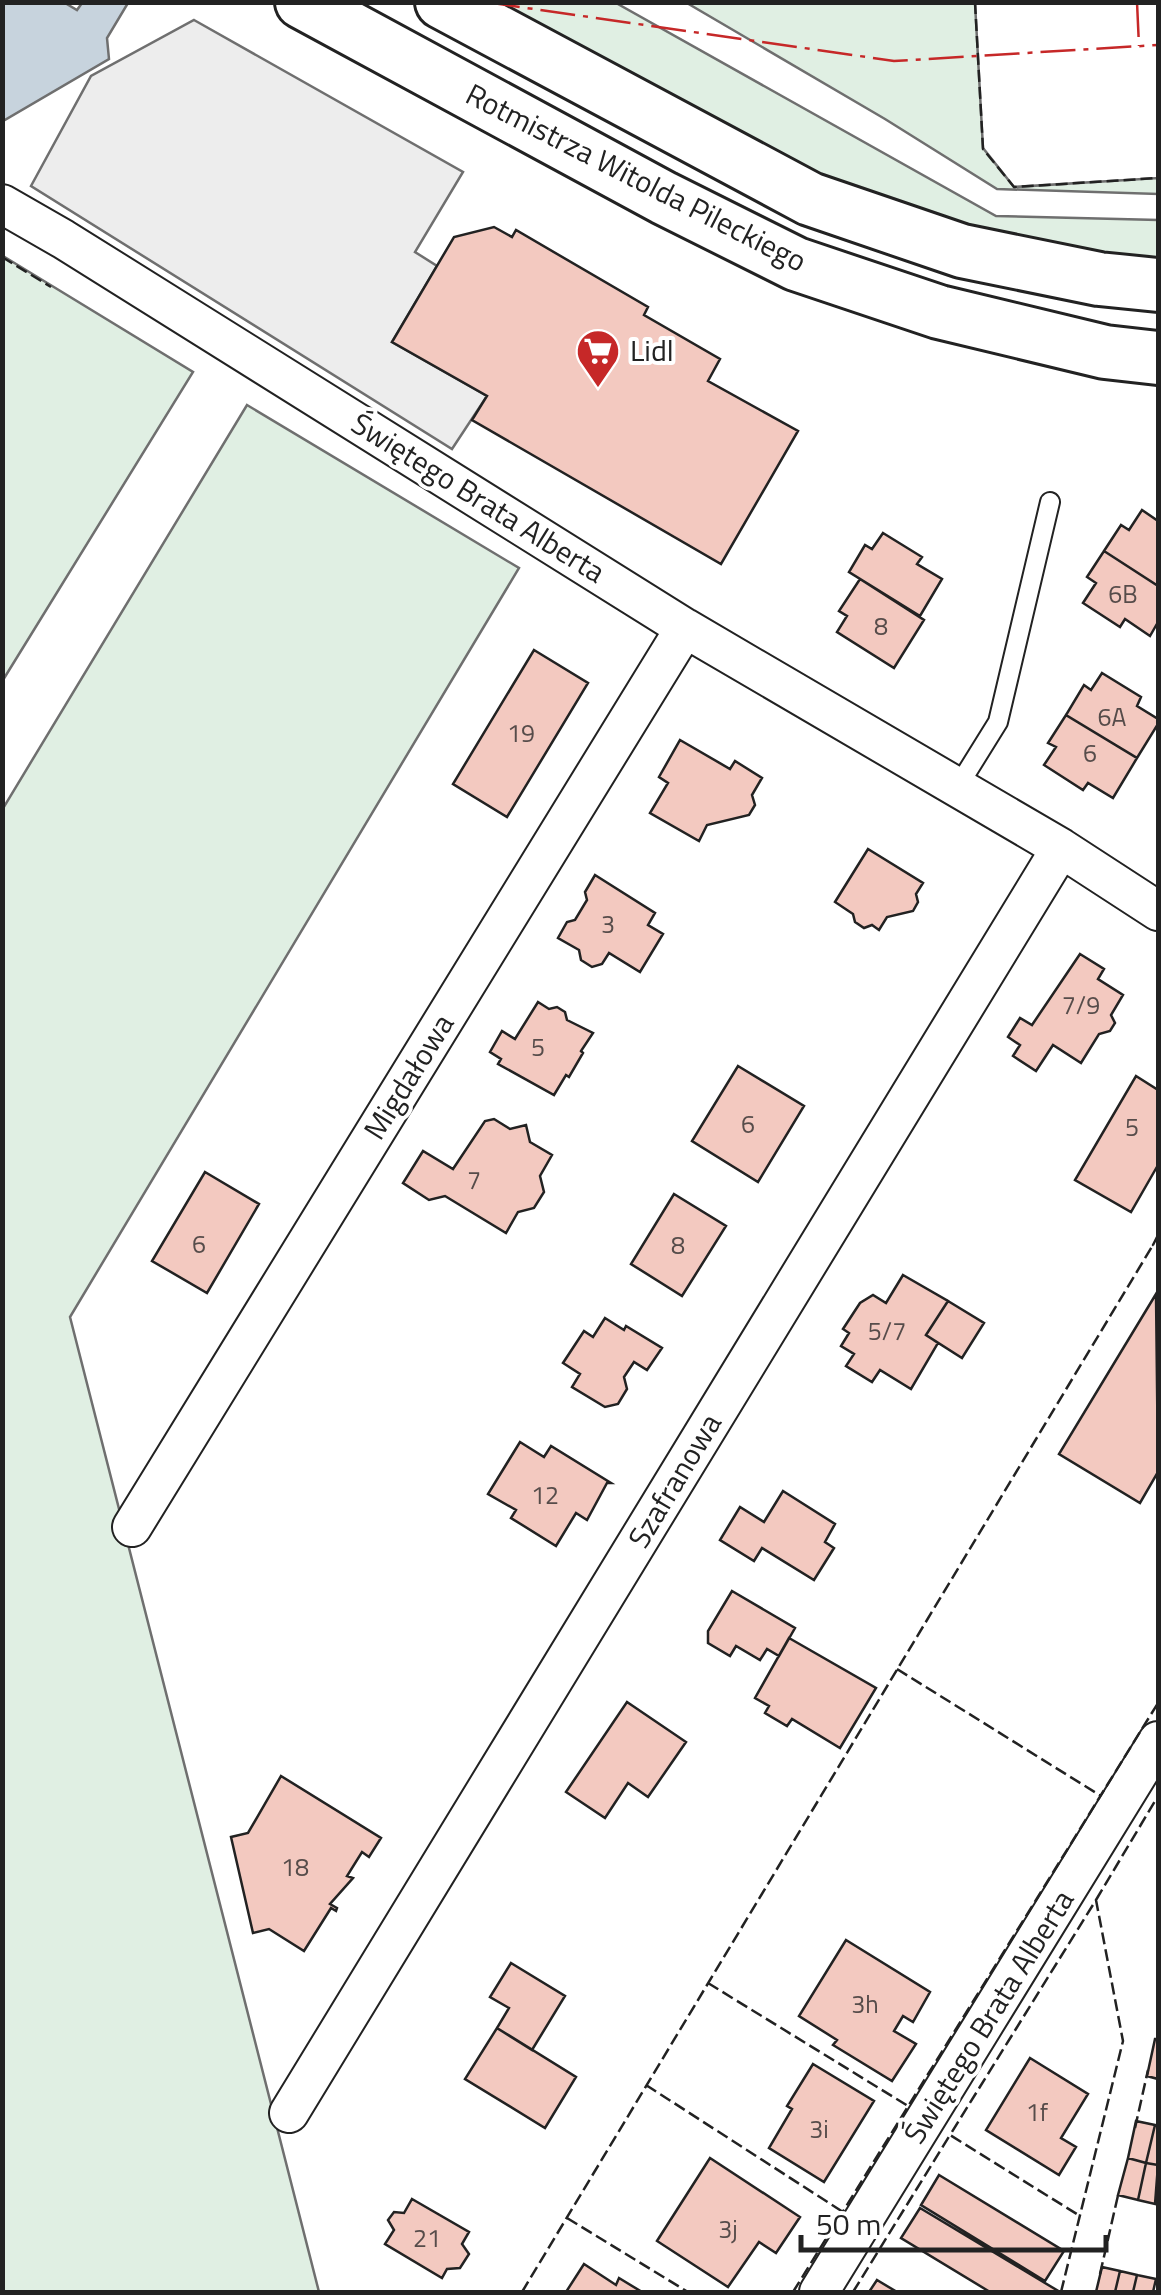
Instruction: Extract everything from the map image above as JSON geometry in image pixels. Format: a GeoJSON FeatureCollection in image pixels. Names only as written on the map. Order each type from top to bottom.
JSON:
{"type":"FeatureCollection","features":[{"type":"Feature","properties":{"kind":"main road","name":"Rotmistrza Witolda Pileckiego"},"geometry":{"type":"LineString","coordinates":[[302,2],[664,198],[796,264],[939,312],[1105,352],[1158,358]]}},
{"type":"Feature","properties":{"kind":"main road","name":"Rotmistrza Witolda Pileckiego"},"geometry":{"type":"LineString","coordinates":[[442,2],[810,199],[962,251],[1099,279],[1158,285]]}},
{"type":"Feature","properties":{"kind":"street","name":"Świętego Brata Alberta"},"geometry":{"type":"LineString","coordinates":[[2,204],[685,628],[1061,848],[1158,911]]}},
{"type":"Feature","properties":{"kind":"street","name":"Migdałowa"},"geometry":{"type":"LineString","coordinates":[[132,1527],[685,628]]}},
{"type":"Feature","properties":{"kind":"street","name":"Szafranowa"},"geometry":{"type":"LineString","coordinates":[[289,2113],[1061,848]]}},
{"type":"Feature","properties":{"kind":"street","name":"Świętego Brata Alberta"},"geometry":{"type":"LineString","coordinates":[[819,2292],[1158,1741]]}},
{"type":"Feature","properties":{"kind":"lane"},"geometry":{"type":"LineString","coordinates":[[958,788],[998,722],[1050,502]]}},
{"type":"Feature","properties":{"kind":"green space"},"geometry":{"type":"Polygon","coordinates":[[[491,3],[616,3],[996,216],[1158,220],[1158,260],[1110,256],[996,233],[888,202],[804,170],[491,3]]]}},
{"type":"Feature","properties":{"kind":"green space"},"geometry":{"type":"Polygon","coordinates":[[[687,3],[975,3],[983,148],[1014,187],[1158,178],[1158,194],[997,189],[687,3]]]}},
{"type":"Feature","properties":{"kind":"green space"},"geometry":{"type":"Polygon","coordinates":[[[3,256],[193,372],[3,680],[3,256]]]}},
{"type":"Feature","properties":{"kind":"green space"},"geometry":{"type":"Polygon","coordinates":[[[247,405],[519,568],[70,1317],[319,2292],[3,2292],[2,810],[247,405]]]}},
{"type":"Feature","properties":{"kind":"shaded area"},"geometry":{"type":"Polygon","coordinates":[[[2,3],[65,3],[77,10],[82,3],[128,3],[107,38],[109,59],[3,121],[2,3]]]}},
{"type":"Feature","properties":{"kind":"shaded area"},"geometry":{"type":"Polygon","coordinates":[[[194,20],[463,172],[415,252],[437,266],[392,342],[487,396],[452,449],[31,186],[91,76],[194,20]]]}},
{"type":"Feature","properties":{"kind":"building","name":"Lidl"},"geometry":{"type":"Polygon","coordinates":[[[494,227],[512,237],[516,230],[648,307],[644,315],[720,359],[708,381],[798,431],[721,564],[472,420],[487,396],[392,342],[454,237],[494,227]]]}},
{"type":"Feature","properties":{"kind":"building"},"geometry":{"type":"Polygon","coordinates":[[[1142,510],[1158,521],[1158,586],[1104,551],[1121,525],[1129,530],[1142,510]]]}},
{"type":"Feature","properties":{"kind":"building"},"geometry":{"type":"Polygon","coordinates":[[[883,533],[922,557],[917,564],[942,579],[920,616],[849,572],[865,545],[872,549],[883,533]]]}},
{"type":"Feature","properties":{"kind":"building"},"geometry":{"type":"Polygon","coordinates":[[[1104,551],[1158,586],[1158,622],[1150,636],[1125,619],[1120,627],[1083,603],[1096,583],[1087,577],[1104,551]]]}},
{"type":"Feature","properties":{"kind":"building"},"geometry":{"type":"Polygon","coordinates":[[[860,579],[924,620],[894,668],[837,632],[847,616],[839,611],[860,579]]]}},
{"type":"Feature","properties":{"kind":"building"},"geometry":{"type":"Polygon","coordinates":[[[534,650],[588,683],[507,817],[453,784],[534,650]]]}},
{"type":"Feature","properties":{"kind":"building"},"geometry":{"type":"Polygon","coordinates":[[[1102,673],[1141,697],[1137,706],[1158,719],[1137,758],[1066,715],[1084,685],[1091,690],[1102,673]]]}},
{"type":"Feature","properties":{"kind":"building"},"geometry":{"type":"Polygon","coordinates":[[[1066,715],[1137,758],[1113,798],[1088,783],[1083,790],[1044,765],[1056,747],[1048,743],[1066,715]]]}},
{"type":"Feature","properties":{"kind":"building"},"geometry":{"type":"Polygon","coordinates":[[[680,740],[730,769],[735,761],[762,778],[752,795],[755,805],[749,815],[707,825],[699,841],[650,813],[668,783],[659,777],[680,740]]]}},
{"type":"Feature","properties":{"kind":"building"},"geometry":{"type":"Polygon","coordinates":[[[868,849],[923,883],[913,911],[887,917],[879,930],[872,925],[864,928],[855,922],[853,914],[835,902],[868,849]]]}},
{"type":"Feature","properties":{"kind":"building"},"geometry":{"type":"Polygon","coordinates":[[[595,875],[655,913],[648,925],[663,934],[640,972],[609,953],[602,964],[592,967],[581,960],[579,950],[558,938],[587,900],[585,892],[595,875]]]}},
{"type":"Feature","properties":{"kind":"building"},"geometry":{"type":"Polygon","coordinates":[[[1080,954],[1104,969],[1098,979],[1123,995],[1111,1015],[1115,1023],[1110,1031],[1099,1034],[1081,1063],[1053,1045],[1036,1071],[1013,1056],[1020,1045],[1008,1037],[1020,1018],[1032,1025],[1080,954]]]}},
{"type":"Feature","properties":{"kind":"building"},"geometry":{"type":"Polygon","coordinates":[[[538,1002],[549,1009],[557,1007],[565,1012],[567,1020],[593,1033],[569,1077],[566,1075],[554,1095],[498,1064],[501,1059],[490,1052],[502,1031],[515,1039],[538,1002]]]}},
{"type":"Feature","properties":{"kind":"building"},"geometry":{"type":"Polygon","coordinates":[[[738,1066],[804,1106],[758,1182],[692,1141],[738,1066]]]}},
{"type":"Feature","properties":{"kind":"building"},"geometry":{"type":"Polygon","coordinates":[[[1136,1076],[1158,1090],[1158,1165],[1131,1212],[1075,1180],[1136,1076]]]}},
{"type":"Feature","properties":{"kind":"building"},"geometry":{"type":"Polygon","coordinates":[[[494,1119],[510,1129],[526,1125],[530,1142],[552,1155],[540,1176],[544,1192],[534,1208],[518,1212],[506,1233],[445,1196],[429,1200],[403,1183],[423,1151],[453,1169],[485,1121],[494,1119]]]}},
{"type":"Feature","properties":{"kind":"building"},"geometry":{"type":"Polygon","coordinates":[[[205,1172],[259,1204],[207,1293],[152,1261],[205,1172]]]}},
{"type":"Feature","properties":{"kind":"building"},"geometry":{"type":"Polygon","coordinates":[[[674,1194],[726,1226],[682,1296],[631,1264],[674,1194]]]}},
{"type":"Feature","properties":{"kind":"building"},"geometry":{"type":"Polygon","coordinates":[[[903,1275],[948,1301],[926,1335],[938,1343],[911,1389],[880,1370],[872,1382],[846,1366],[854,1354],[841,1346],[849,1333],[843,1329],[860,1303],[873,1295],[886,1303],[903,1275]]]}},
{"type":"Feature","properties":{"kind":"building"},"geometry":{"type":"Polygon","coordinates":[[[1156,1294],[1158,1472],[1140,1503],[1059,1454],[1156,1294]]]}},
{"type":"Feature","properties":{"kind":"building"},"geometry":{"type":"Polygon","coordinates":[[[948,1301],[984,1323],[962,1358],[926,1335],[948,1301]]]}},
{"type":"Feature","properties":{"kind":"building"},"geometry":{"type":"Polygon","coordinates":[[[605,1318],[662,1348],[647,1370],[634,1362],[624,1377],[627,1389],[618,1404],[605,1407],[572,1387],[580,1374],[563,1363],[584,1331],[593,1337],[605,1318]]]}},
{"type":"Feature","properties":{"kind":"building"},"geometry":{"type":"Polygon","coordinates":[[[520,1442],[544,1457],[551,1446],[611,1483],[607,1483],[587,1520],[576,1513],[556,1546],[511,1518],[516,1510],[488,1494],[520,1442]]]}},
{"type":"Feature","properties":{"kind":"building"},"geometry":{"type":"Polygon","coordinates":[[[783,1491],[835,1524],[825,1542],[834,1548],[814,1580],[762,1548],[754,1561],[720,1540],[740,1507],[764,1522],[783,1491]]]}},
{"type":"Feature","properties":{"kind":"building"},"geometry":{"type":"Polygon","coordinates":[[[732,1591],[795,1628],[779,1656],[767,1649],[760,1660],[736,1646],[730,1656],[708,1643],[708,1631],[732,1591]]]}},
{"type":"Feature","properties":{"kind":"building"},"geometry":{"type":"Polygon","coordinates":[[[789,1638],[876,1688],[840,1748],[792,1719],[787,1726],[765,1713],[769,1706],[755,1698],[789,1638]]]}},
{"type":"Feature","properties":{"kind":"building"},"geometry":{"type":"Polygon","coordinates":[[[627,1702],[686,1742],[648,1797],[628,1783],[605,1818],[566,1792],[627,1702]]]}},
{"type":"Feature","properties":{"kind":"building"},"geometry":{"type":"Polygon","coordinates":[[[281,1776],[381,1838],[369,1857],[362,1852],[347,1876],[353,1878],[330,1904],[336,1911],[331,1908],[304,1951],[269,1929],[253,1933],[231,1837],[248,1833],[281,1776]]]}},
{"type":"Feature","properties":{"kind":"building"},"geometry":{"type":"Polygon","coordinates":[[[846,1940],[930,1992],[913,2022],[903,2016],[894,2031],[916,2044],[892,2081],[833,2045],[837,2040],[799,2016],[846,1940]]]}},
{"type":"Feature","properties":{"kind":"building"},"geometry":{"type":"Polygon","coordinates":[[[511,1963],[565,1996],[532,2050],[497,2028],[509,2008],[490,1997],[511,1963]]]}},
{"type":"Feature","properties":{"kind":"building"},"geometry":{"type":"Polygon","coordinates":[[[497,2028],[576,2077],[545,2128],[465,2079],[497,2028]]]}},
{"type":"Feature","properties":{"kind":"building"},"geometry":{"type":"Polygon","coordinates":[[[1158,2039],[1158,2079],[1147,2076],[1158,2039]]]}},
{"type":"Feature","properties":{"kind":"building"},"geometry":{"type":"Polygon","coordinates":[[[1030,2058],[1088,2094],[1061,2138],[1076,2147],[1059,2175],[986,2130],[1030,2058]]]}},
{"type":"Feature","properties":{"kind":"building"},"geometry":{"type":"Polygon","coordinates":[[[813,2064],[874,2101],[824,2182],[769,2148],[792,2109],[787,2106],[813,2064]]]}},
{"type":"Feature","properties":{"kind":"building"},"geometry":{"type":"Polygon","coordinates":[[[1136,2121],[1155,2125],[1146,2163],[1128,2158],[1136,2121]]]}},
{"type":"Feature","properties":{"kind":"building"},"geometry":{"type":"Polygon","coordinates":[[[1155,2125],[1158,2126],[1158,2165],[1146,2163],[1155,2125]]]}},
{"type":"Feature","properties":{"kind":"building"},"geometry":{"type":"Polygon","coordinates":[[[710,2158],[800,2217],[776,2253],[759,2242],[728,2287],[657,2241],[710,2158]]]}},
{"type":"Feature","properties":{"kind":"building"},"geometry":{"type":"Polygon","coordinates":[[[1128,2158],[1146,2163],[1138,2200],[1118,2195],[1128,2158]]]}},
{"type":"Feature","properties":{"kind":"building"},"geometry":{"type":"Polygon","coordinates":[[[1146,2163],[1158,2165],[1155,2204],[1138,2200],[1146,2163]]]}},
{"type":"Feature","properties":{"kind":"building"},"geometry":{"type":"Polygon","coordinates":[[[939,2175],[1064,2251],[1045,2281],[921,2205],[939,2175]]]}},
{"type":"Feature","properties":{"kind":"building"},"geometry":{"type":"Polygon","coordinates":[[[412,2199],[469,2232],[462,2244],[469,2254],[460,2268],[447,2269],[442,2278],[385,2244],[394,2230],[388,2220],[394,2212],[404,2213],[412,2199]]]}},
{"type":"Feature","properties":{"kind":"building"},"geometry":{"type":"Polygon","coordinates":[[[920,2208],[1060,2292],[990,2292],[901,2238],[920,2208]]]}},
{"type":"Feature","properties":{"kind":"building"},"geometry":{"type":"Polygon","coordinates":[[[584,2264],[616,2285],[619,2278],[642,2292],[566,2292],[584,2264]]]}},
{"type":"Feature","properties":{"kind":"building"},"geometry":{"type":"Polygon","coordinates":[[[1102,2267],[1120,2271],[1115,2292],[1096,2292],[1102,2267]]]}},
{"type":"Feature","properties":{"kind":"building"},"geometry":{"type":"Polygon","coordinates":[[[1120,2271],[1137,2275],[1133,2292],[1115,2292],[1120,2271]]]}},
{"type":"Feature","properties":{"kind":"building"},"geometry":{"type":"Polygon","coordinates":[[[1137,2275],[1156,2279],[1153,2292],[1133,2292],[1137,2275]]]}},
{"type":"Feature","properties":{"kind":"building"},"geometry":{"type":"Polygon","coordinates":[[[877,2280],[897,2292],[869,2292],[877,2280]]]}},
{"type":"Feature","properties":{"kind":"fence"},"geometry":{"type":"LineString","coordinates":[[975,2],[983,149],[1014,187],[1158,178]]}},
{"type":"Feature","properties":{"kind":"fence"},"geometry":{"type":"LineString","coordinates":[[2,257],[51,287]]}},
{"type":"Feature","properties":{"kind":"fence"},"geometry":{"type":"LineString","coordinates":[[1158,1235],[1153,1245],[1158,1248]]}},
{"type":"Feature","properties":{"kind":"fence"},"geometry":{"type":"LineString","coordinates":[[522,2292],[1153,1245]]}},
{"type":"Feature","properties":{"kind":"fence"},"geometry":{"type":"LineString","coordinates":[[897,1669],[1101,1796]]}},
{"type":"Feature","properties":{"kind":"fence"},"geometry":{"type":"LineString","coordinates":[[793,2292],[1158,1703]]}},
{"type":"Feature","properties":{"kind":"fence"},"geometry":{"type":"LineString","coordinates":[[1096,1900],[1158,1796]]}},
{"type":"Feature","properties":{"kind":"fence"},"geometry":{"type":"LineString","coordinates":[[1061,2292],[1123,2041],[1096,1900],[950,2135],[1080,2216]]}},
{"type":"Feature","properties":{"kind":"fence"},"geometry":{"type":"LineString","coordinates":[[708,1983],[908,2106]]}},
{"type":"Feature","properties":{"kind":"fence"},"geometry":{"type":"LineString","coordinates":[[1135,2128],[1148,2070]]}},
{"type":"Feature","properties":{"kind":"fence"},"geometry":{"type":"LineString","coordinates":[[646,2085],[843,2212]]}},
{"type":"Feature","properties":{"kind":"fence"},"geometry":{"type":"LineString","coordinates":[[853,2292],[950,2135]]}},
{"type":"Feature","properties":{"kind":"fence"},"geometry":{"type":"LineString","coordinates":[[1100,2274],[1119,2191]]}},
{"type":"Feature","properties":{"kind":"fence"},"geometry":{"type":"LineString","coordinates":[[567,2218],[688,2292]]}},
{"type":"Feature","properties":{"kind":"power"},"geometry":{"type":"LineString","coordinates":[[485,2],[894,61],[1158,45]]}},
{"type":"Feature","properties":{"kind":"power"},"geometry":{"type":"LineString","coordinates":[[1137,2],[1139,46]]}},
{"type":"Feature","properties":{"kind":"place","name":"Lidl"},"geometry":{"type":"Point","coordinates":[598,389]}}]}
